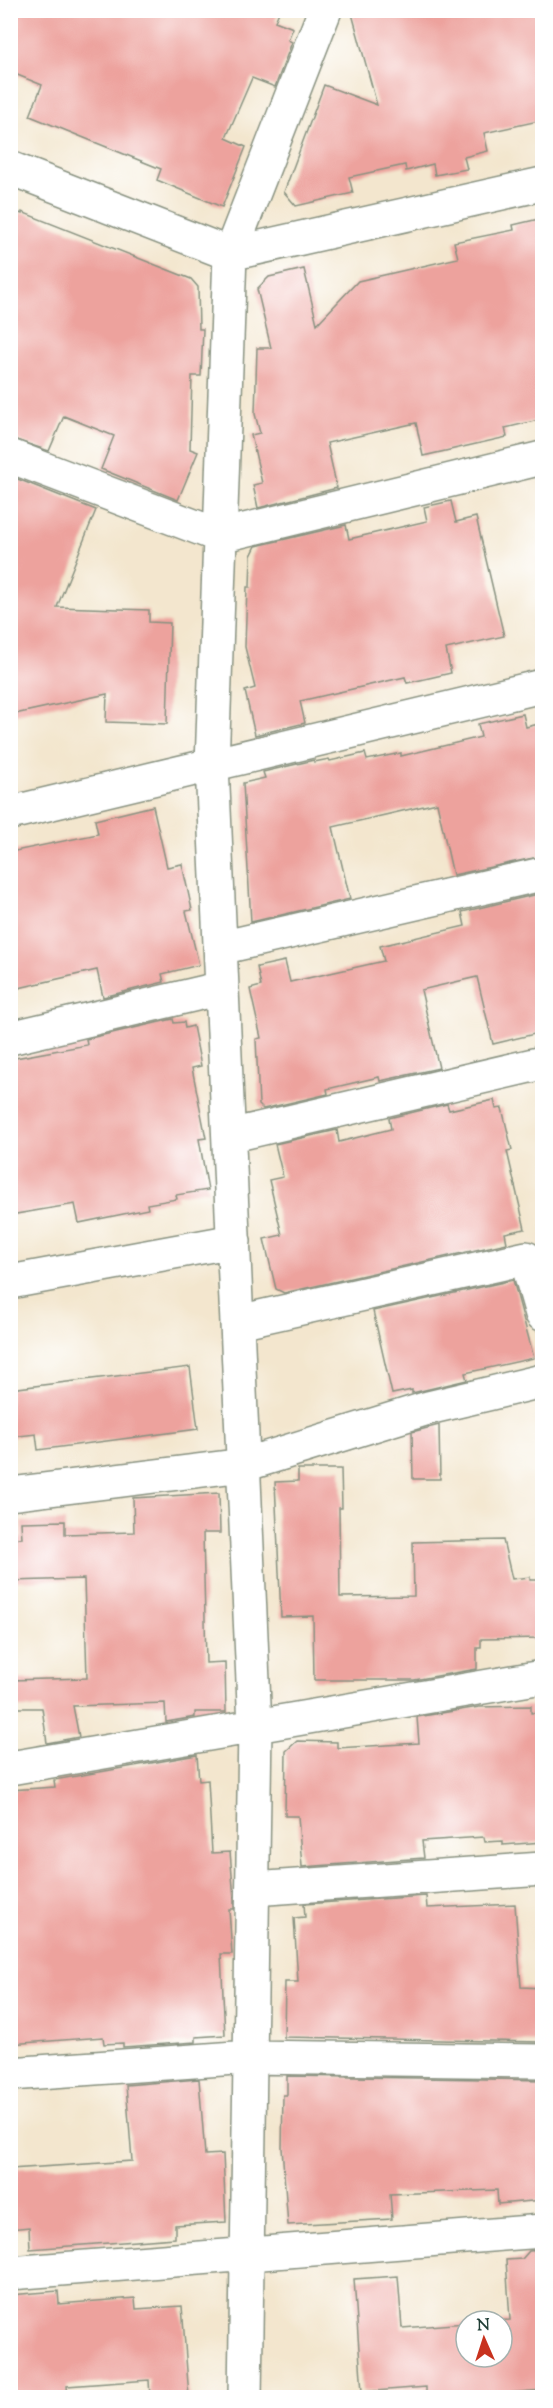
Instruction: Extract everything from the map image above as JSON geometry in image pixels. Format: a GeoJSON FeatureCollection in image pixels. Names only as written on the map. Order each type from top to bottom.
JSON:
{"type":"FeatureCollection","features":[{"type":"Feature","properties":{"kind":"street"},"geometry":{"type":"LineString","coordinates":[[244,2397],[255,1726],[212,765],[230,254],[320,12]]}},
{"type":"Feature","properties":{"kind":"street"},"geometry":{"type":"LineString","coordinates":[[10,168],[230,254],[543,184]]}},
{"type":"Feature","properties":{"kind":"street"},"geometry":{"type":"LineString","coordinates":[[10,456],[220,536],[543,458]]}},
{"type":"Feature","properties":{"kind":"street"},"geometry":{"type":"LineString","coordinates":[[10,813],[543,686]]}},
{"type":"Feature","properties":{"kind":"street"},"geometry":{"type":"LineString","coordinates":[[220,948],[543,874]]}},
{"type":"Feature","properties":{"kind":"street"},"geometry":{"type":"LineString","coordinates":[[10,1038],[222,988]]}},
{"type":"Feature","properties":{"kind":"street"},"geometry":{"type":"LineString","coordinates":[[229,1136],[543,1063]]}},
{"type":"Feature","properties":{"kind":"street"},"geometry":{"type":"LineString","coordinates":[[10,1282],[234,1241]]}},
{"type":"Feature","properties":{"kind":"street"},"geometry":{"type":"LineString","coordinates":[[238,1322],[526,1258],[543,1314]]}},
{"type":"Feature","properties":{"kind":"street"},"geometry":{"type":"LineString","coordinates":[[10,1494],[244,1465],[428,1408],[543,1381]]}},
{"type":"Feature","properties":{"kind":"street"},"geometry":{"type":"LineString","coordinates":[[10,1768],[543,1677]]}},
{"type":"Feature","properties":{"kind":"street"},"geometry":{"type":"LineString","coordinates":[[253,1889],[543,1869]]}},
{"type":"Feature","properties":{"kind":"street"},"geometry":{"type":"LineString","coordinates":[[10,2074],[250,2057],[543,2061]]}},
{"type":"Feature","properties":{"kind":"street"},"geometry":{"type":"LineString","coordinates":[[10,2273],[543,2231]]}},
{"type":"Feature","properties":{"kind":"building"},"geometry":{"type":"Polygon","coordinates":[[[10,10],[280,10],[275,21],[293,28],[288,40],[292,42],[275,87],[252,78],[226,138],[246,147],[222,207],[157,180],[161,169],[30,116],[42,85],[10,72],[10,10]]]}},
{"type":"Feature","properties":{"kind":"building"},"geometry":{"type":"Polygon","coordinates":[[[351,10],[543,10],[543,120],[484,133],[488,151],[464,157],[467,169],[435,175],[433,164],[406,171],[405,165],[349,177],[353,193],[296,206],[284,192],[324,85],[377,105],[351,10]]]}},
{"type":"Feature","properties":{"kind":"building"},"geometry":{"type":"Polygon","coordinates":[[[10,210],[22,214],[22,212],[191,279],[198,287],[199,329],[203,329],[201,376],[192,376],[190,449],[198,452],[178,500],[101,469],[114,436],[64,416],[49,451],[10,438],[10,210]]]}},
{"type":"Feature","properties":{"kind":"building"},"geometry":{"type":"Polygon","coordinates":[[[543,218],[543,419],[505,428],[507,437],[423,456],[416,423],[327,443],[337,488],[258,508],[253,485],[262,483],[251,435],[260,433],[255,414],[257,348],[271,348],[257,289],[269,277],[304,269],[317,324],[358,281],[458,258],[454,242],[514,230],[513,225],[543,218]]]}},
{"type":"Feature","properties":{"kind":"building"},"geometry":{"type":"Polygon","coordinates":[[[10,476],[96,510],[57,607],[149,610],[149,622],[170,623],[167,724],[106,722],[107,694],[10,715],[10,476]]]}},
{"type":"Feature","properties":{"kind":"building"},"geometry":{"type":"Polygon","coordinates":[[[451,501],[456,522],[476,517],[504,636],[446,649],[451,673],[407,683],[405,677],[300,701],[305,723],[255,735],[245,691],[255,688],[245,647],[247,587],[250,587],[251,556],[256,546],[346,525],[349,539],[427,521],[424,507],[451,501]]]}},
{"type":"Feature","properties":{"kind":"building"},"geometry":{"type":"Polygon","coordinates":[[[523,714],[526,727],[543,723],[543,856],[453,875],[437,803],[333,827],[350,899],[251,922],[243,783],[265,778],[263,772],[314,760],[314,762],[329,759],[330,761],[365,753],[367,760],[401,753],[401,756],[481,737],[478,724],[523,714]]]}},
{"type":"Feature","properties":{"kind":"building"},"geometry":{"type":"Polygon","coordinates":[[[153,806],[167,867],[182,864],[192,910],[186,911],[199,965],[162,974],[164,982],[103,997],[97,970],[10,990],[10,852],[98,834],[95,820],[153,806]]]}},
{"type":"Feature","properties":{"kind":"building"},"geometry":{"type":"Polygon","coordinates":[[[543,893],[543,1032],[493,1044],[477,977],[421,990],[439,1068],[380,1081],[379,1077],[327,1089],[328,1094],[263,1109],[259,1105],[256,1039],[261,1038],[250,989],[261,986],[257,967],[285,961],[290,982],[384,961],[380,946],[465,926],[462,912],[543,893]]]}},
{"type":"Feature","properties":{"kind":"building"},"geometry":{"type":"Polygon","coordinates":[[[173,1019],[174,1023],[184,1022],[185,1028],[193,1026],[201,1066],[192,1068],[206,1138],[199,1139],[208,1190],[176,1195],[177,1199],[147,1204],[148,1209],[79,1223],[75,1204],[10,1215],[10,1059],[87,1045],[86,1039],[173,1019]]]}},
{"type":"Feature","properties":{"kind":"building"},"geometry":{"type":"Polygon","coordinates":[[[494,1100],[496,1109],[502,1108],[512,1150],[507,1151],[525,1229],[505,1233],[507,1243],[284,1293],[276,1289],[264,1239],[282,1235],[269,1180],[283,1177],[275,1144],[337,1130],[339,1142],[391,1129],[389,1118],[447,1104],[449,1110],[494,1100]]]}},
{"type":"Feature","properties":{"kind":"building"},"geometry":{"type":"Polygon","coordinates":[[[513,1280],[534,1358],[465,1373],[467,1380],[412,1393],[412,1390],[392,1394],[373,1311],[513,1280]]]}},
{"type":"Feature","properties":{"kind":"building"},"geometry":{"type":"Polygon","coordinates":[[[190,1367],[198,1429],[38,1450],[36,1434],[10,1437],[10,1389],[190,1367]]]}},
{"type":"Feature","properties":{"kind":"building"},"geometry":{"type":"Polygon","coordinates":[[[439,1425],[440,1479],[413,1479],[412,1432],[439,1425]]]}},
{"type":"Feature","properties":{"kind":"building"},"geometry":{"type":"Polygon","coordinates":[[[298,1469],[341,1469],[340,1597],[414,1596],[413,1542],[503,1540],[512,1579],[530,1577],[530,1580],[540,1580],[541,1638],[481,1639],[481,1648],[477,1648],[477,1669],[414,1680],[314,1680],[313,1616],[281,1617],[275,1482],[298,1481],[298,1469]]]}},
{"type":"Feature","properties":{"kind":"building"},"geometry":{"type":"Polygon","coordinates":[[[219,1493],[220,1533],[203,1533],[206,1663],[225,1662],[226,1712],[195,1712],[195,1717],[166,1722],[165,1703],[73,1706],[79,1737],[47,1743],[42,1708],[10,1708],[10,1680],[87,1678],[84,1579],[10,1581],[10,1539],[22,1538],[21,1522],[65,1521],[65,1534],[134,1532],[133,1498],[219,1493]]]}},
{"type":"Feature","properties":{"kind":"building"},"geometry":{"type":"Polygon","coordinates":[[[531,1706],[531,1713],[543,1712],[543,1842],[503,1845],[503,1841],[485,1842],[484,1837],[422,1841],[424,1858],[302,1867],[298,1816],[285,1816],[286,1751],[297,1741],[337,1742],[337,1748],[419,1743],[417,1717],[479,1707],[531,1706]]]}},
{"type":"Feature","properties":{"kind":"building"},"geometry":{"type":"Polygon","coordinates":[[[197,1755],[199,1781],[208,1780],[212,1853],[230,1852],[234,1899],[234,1909],[229,1909],[232,1954],[221,1954],[225,2035],[196,2037],[196,2042],[123,2047],[123,2043],[104,2044],[103,2037],[10,2044],[10,1790],[55,1787],[54,1780],[197,1755]]]}},
{"type":"Feature","properties":{"kind":"building"},"geometry":{"type":"Polygon","coordinates":[[[426,1896],[427,1908],[515,1904],[521,1987],[543,1988],[543,2042],[284,2037],[285,1982],[298,1982],[294,1918],[305,1917],[304,1904],[426,1896]]]}},
{"type":"Feature","properties":{"kind":"building"},"geometry":{"type":"Polygon","coordinates":[[[287,2076],[543,2080],[543,2200],[498,2204],[497,2190],[390,2194],[392,2219],[288,2225],[282,2148],[283,2095],[287,2095],[287,2076]]]}},
{"type":"Feature","properties":{"kind":"building"},"geometry":{"type":"Polygon","coordinates":[[[199,2079],[205,2155],[223,2154],[226,2222],[175,2225],[175,2238],[30,2249],[29,2227],[10,2229],[10,2169],[132,2161],[126,2085],[199,2079]]]}},
{"type":"Feature","properties":{"kind":"building"},"geometry":{"type":"Polygon","coordinates":[[[543,2250],[543,2390],[458,2397],[426,2397],[426,2387],[362,2392],[354,2279],[398,2276],[402,2328],[454,2324],[454,2369],[514,2369],[514,2309],[509,2309],[506,2260],[522,2259],[529,2251],[543,2250]]]}},
{"type":"Feature","properties":{"kind":"building"},"geometry":{"type":"Polygon","coordinates":[[[58,2291],[59,2304],[135,2298],[136,2309],[182,2306],[189,2397],[150,2397],[149,2380],[67,2386],[68,2397],[10,2397],[10,2295],[58,2291]]]}}]}
